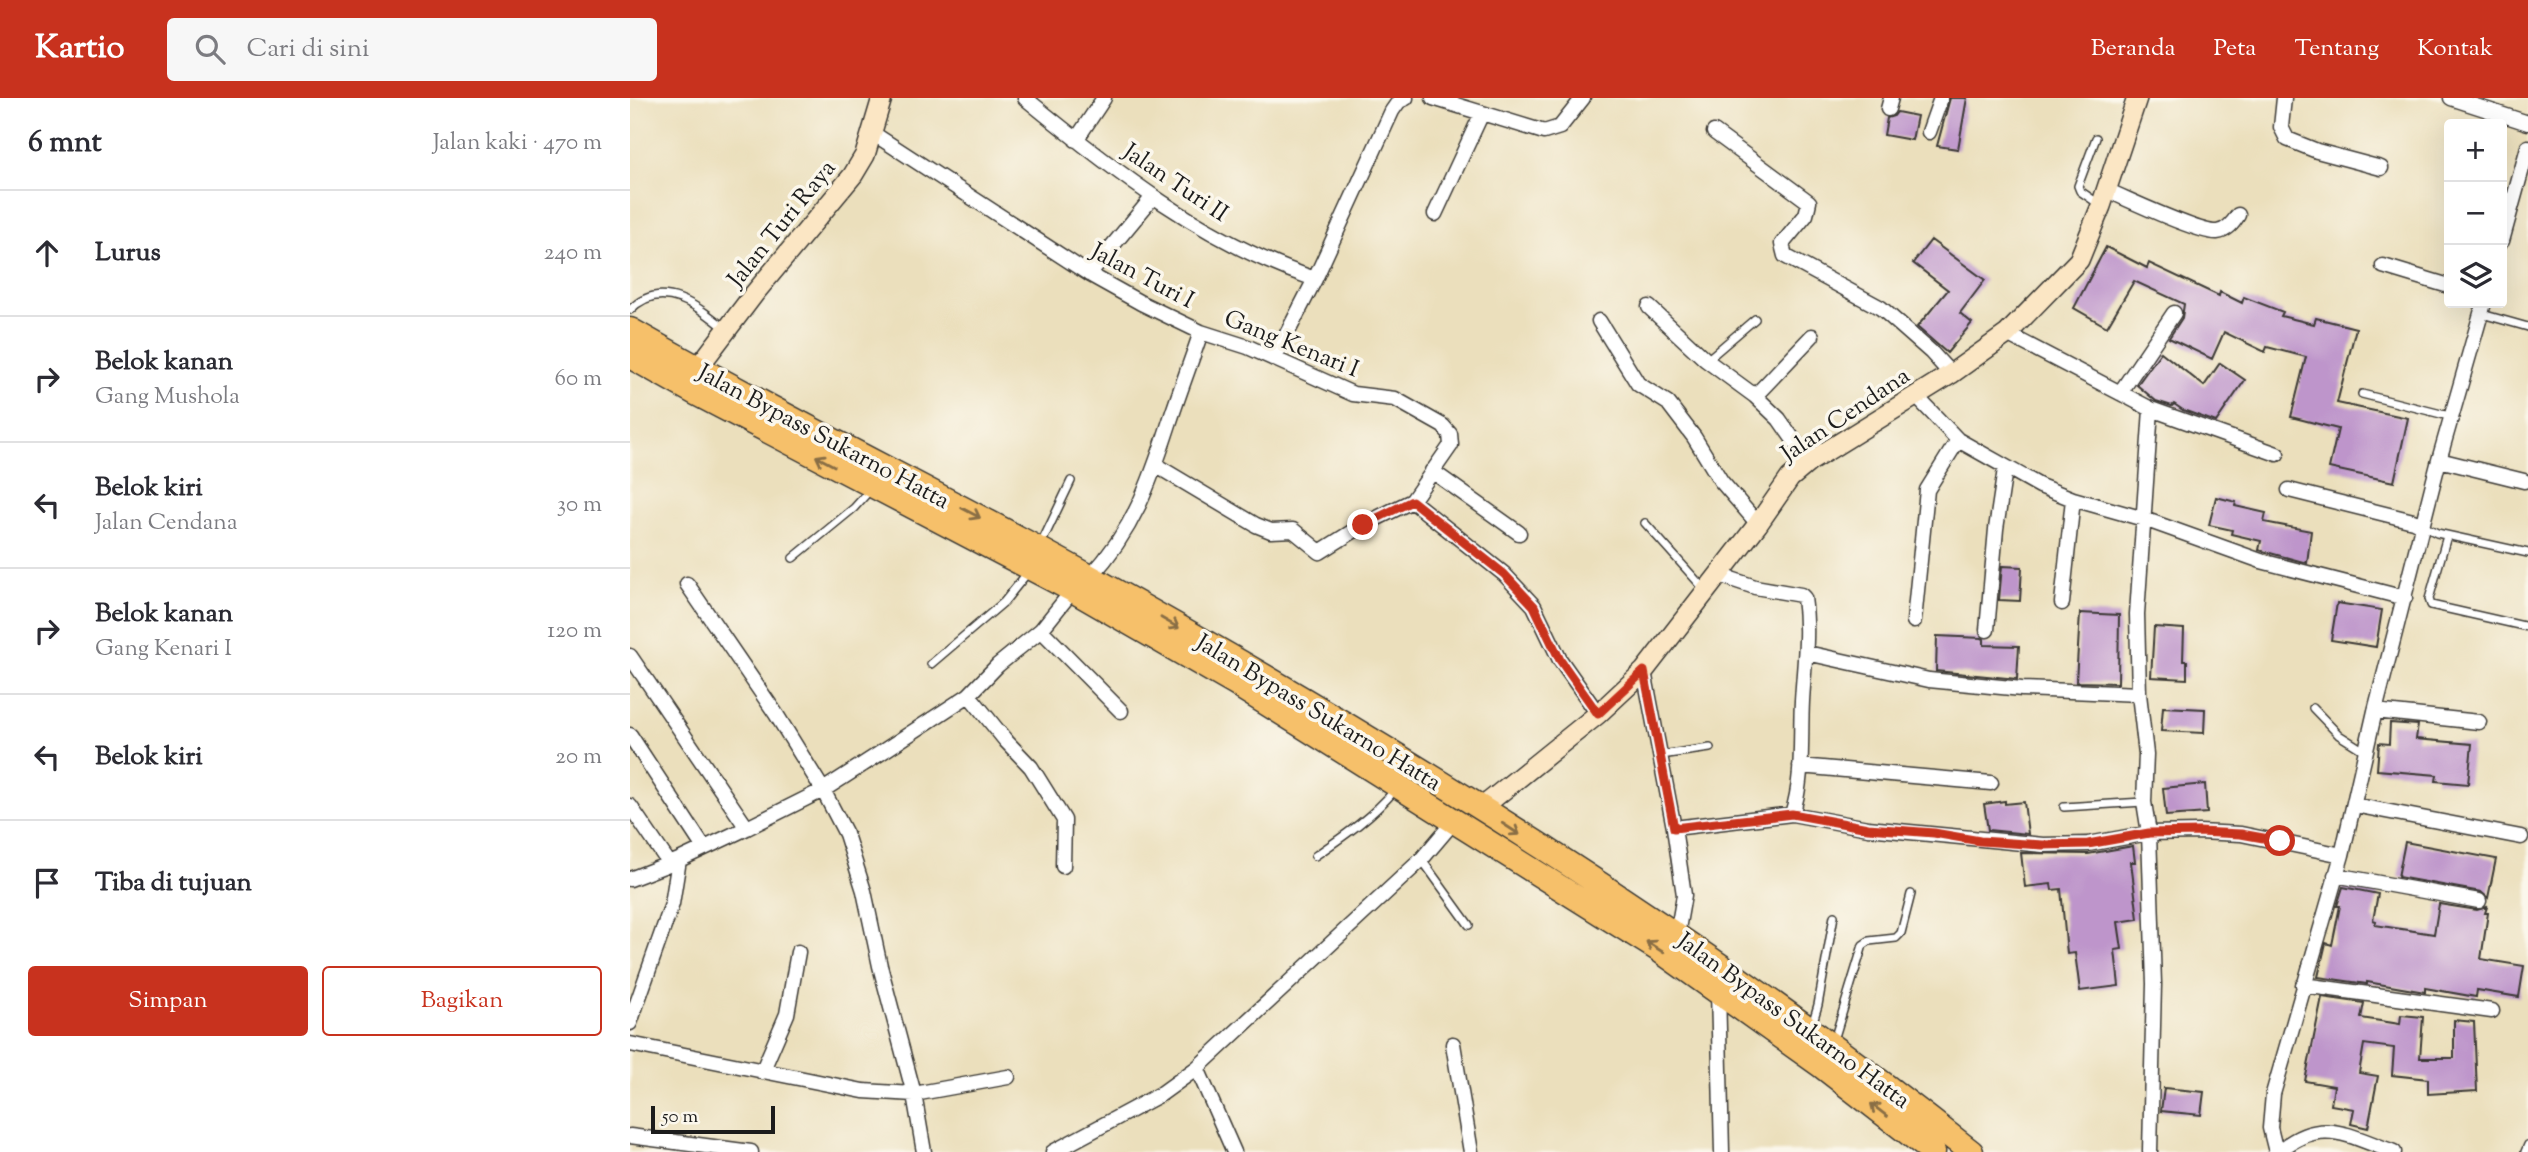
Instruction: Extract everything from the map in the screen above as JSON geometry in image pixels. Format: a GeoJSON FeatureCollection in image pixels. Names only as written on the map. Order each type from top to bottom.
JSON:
{"type":"FeatureCollection","features":[{"type":"Feature","properties":{"kind":"highway","name":"Jalan Bypass Sukarno Hatta"},"geometry":{"type":"LineString","coordinates":[[630,330],[1035,559],[1280,685],[1480,809],[1677,935],[1810,1030],[1827,1056],[1933,1152]]}},
{"type":"Feature","properties":{"kind":"highway","name":"Jalan Bypass Sukarno Hatta"},"geometry":{"type":"LineString","coordinates":[[630,357],[873,487],[1035,559]]}},
{"type":"Feature","properties":{"kind":"highway","name":"Jalan Bypass Sukarno Hatta"},"geometry":{"type":"LineString","coordinates":[[1081,584],[1718,990],[1827,1056],[1971,1152]]}},
{"type":"Feature","properties":{"kind":"street","name":"Jalan Turi Raya"},"geometry":{"type":"LineString","coordinates":[[697,369],[726,329],[853,176],[864,155],[883,98]]}},
{"type":"Feature","properties":{"kind":"street","name":"Jalan Turi II"},"geometry":{"type":"LineString","coordinates":[[1025,98],[1152,198],[1248,254],[1315,279]]}},
{"type":"Feature","properties":{"kind":"street"},"geometry":{"type":"LineString","coordinates":[[1076,140],[1104,98]]}},
{"type":"Feature","properties":{"kind":"street"},"geometry":{"type":"LineString","coordinates":[[1274,359],[1315,279],[1392,111],[1406,98]]}},
{"type":"Feature","properties":{"kind":"street"},"geometry":{"type":"LineString","coordinates":[[1433,98],[1477,107],[1538,131],[1548,132],[1560,127],[1583,98]]}},
{"type":"Feature","properties":{"kind":"street"},"geometry":{"type":"LineString","coordinates":[[1929,132],[1941,98]]}},
{"type":"Feature","properties":{"kind":"street","name":"Jalan Cendana"},"geometry":{"type":"LineString","coordinates":[[1480,809],[1598,714],[1644,671],[1705,590],[1720,575],[1790,478],[1809,462],[1951,374],[2007,334],[2078,260],[2104,198],[2137,98]]}},
{"type":"Feature","properties":{"kind":"street"},"geometry":{"type":"LineString","coordinates":[[2284,98],[2281,127],[2287,139],[2317,151],[2381,168]]}},
{"type":"Feature","properties":{"kind":"street"},"geometry":{"type":"LineString","coordinates":[[2451,98],[2528,123]]}},
{"type":"Feature","properties":{"kind":"street"},"geometry":{"type":"LineString","coordinates":[[1435,214],[1477,107]]}},
{"type":"Feature","properties":{"kind":"street","name":"Jalan Turi I"},"geometry":{"type":"LineString","coordinates":[[630,878],[674,862],[822,790],[969,695],[998,665],[1041,630],[1105,561],[1129,527],[1157,466],[1201,332],[1089,274],[871,132]]}},
{"type":"Feature","properties":{"kind":"street"},"geometry":{"type":"LineString","coordinates":[[1714,132],[1809,202],[1806,215],[1782,244],[1785,256],[1881,308],[1931,352],[1951,374]]}},
{"type":"Feature","properties":{"kind":"street"},"geometry":{"type":"LineString","coordinates":[[2507,224],[2528,150]]}},
{"type":"Feature","properties":{"kind":"street"},"geometry":{"type":"LineString","coordinates":[[1089,274],[1152,198]]}},
{"type":"Feature","properties":{"kind":"street"},"geometry":{"type":"LineString","coordinates":[[2104,198],[2214,232],[2226,229],[2238,215]]}},
{"type":"Feature","properties":{"kind":"street"},"geometry":{"type":"LineString","coordinates":[[2383,266],[2444,284]]}},
{"type":"Feature","properties":{"kind":"street"},"geometry":{"type":"LineString","coordinates":[[1649,307],[1706,360],[1755,396],[1779,419],[1809,462]]}},
{"type":"Feature","properties":{"kind":"street"},"geometry":{"type":"LineString","coordinates":[[2394,1152],[2331,1130],[2308,1132],[2293,1139],[2277,1152],[2270,1128],[2270,1109],[2342,855],[2375,711],[2440,460],[2483,308]]}},
{"type":"Feature","properties":{"kind":"street"},"geometry":{"type":"LineString","coordinates":[[2120,393],[2174,313]]}},
{"type":"Feature","properties":{"kind":"street"},"geometry":{"type":"LineString","coordinates":[[1599,321],[1638,384],[1668,403],[1694,436],[1721,481],[1758,524]]}},
{"type":"Feature","properties":{"kind":"street","name":"Gang Kenari I"},"geometry":{"type":"LineString","coordinates":[[1201,332],[1248,347],[1353,394],[1395,399],[1443,426],[1450,434],[1451,444],[1412,501]]}},
{"type":"Feature","properties":{"kind":"street"},"geometry":{"type":"LineString","coordinates":[[2007,334],[2151,409],[2277,454]]}},
{"type":"Feature","properties":{"kind":"street"},"geometry":{"type":"LineString","coordinates":[[1755,396],[1812,335]]}},
{"type":"Feature","properties":{"kind":"street"},"geometry":{"type":"LineString","coordinates":[[1915,395],[1958,440],[2039,486],[2073,499],[2144,519],[2261,561],[2405,598]]}},
{"type":"Feature","properties":{"kind":"street"},"geometry":{"type":"LineString","coordinates":[[2150,1152],[2154,984],[2149,833],[2144,802],[2146,754],[2139,694],[2137,614],[2151,409]]}},
{"type":"Feature","properties":{"kind":"street"},"geometry":{"type":"LineString","coordinates":[[1914,621],[1924,502],[1932,480],[1958,440]]}},
{"type":"Feature","properties":{"kind":"street"},"geometry":{"type":"LineString","coordinates":[[2440,460],[2524,481]]}},
{"type":"Feature","properties":{"kind":"street"},"geometry":{"type":"LineString","coordinates":[[1157,466],[1256,525],[1271,531],[1296,531],[1320,552],[1363,525],[1412,501],[1504,574],[1534,606],[1560,660],[1598,714]]}},
{"type":"Feature","properties":{"kind":"street"},"geometry":{"type":"LineString","coordinates":[[1987,630],[1996,529],[2006,468]]}},
{"type":"Feature","properties":{"kind":"street"},"geometry":{"type":"LineString","coordinates":[[1432,471],[1519,533]]}},
{"type":"Feature","properties":{"kind":"street"},"geometry":{"type":"LineString","coordinates":[[2289,490],[2413,521],[2423,526]]}},
{"type":"Feature","properties":{"kind":"street"},"geometry":{"type":"LineString","coordinates":[[2062,603],[2073,499]]}},
{"type":"Feature","properties":{"kind":"street"},"geometry":{"type":"LineString","coordinates":[[1720,575],[1755,587],[1803,596],[1807,653],[1802,700],[1799,792],[1792,814]]}},
{"type":"Feature","properties":{"kind":"street"},"geometry":{"type":"LineString","coordinates":[[687,584],[776,714],[846,834],[864,891],[880,966],[914,1094],[924,1152]]}},
{"type":"Feature","properties":{"kind":"street"},"geometry":{"type":"LineString","coordinates":[[1041,630],[1121,710]]}},
{"type":"Feature","properties":{"kind":"street"},"geometry":{"type":"LineString","coordinates":[[1807,653],[1929,680],[2022,689],[2139,694]]}},
{"type":"Feature","properties":{"kind":"street"},"geometry":{"type":"LineString","coordinates":[[630,656],[747,828]]}},
{"type":"Feature","properties":{"kind":"street"},"geometry":{"type":"LineString","coordinates":[[1644,671],[1684,895],[1677,935]]}},
{"type":"Feature","properties":{"kind":"street"},"geometry":{"type":"LineString","coordinates":[[969,695],[1006,741],[1031,766],[1064,820],[1063,866]]}},
{"type":"Feature","properties":{"kind":"street"},"geometry":{"type":"LineString","coordinates":[[2375,711],[2479,722]]}},
{"type":"Feature","properties":{"kind":"street"},"geometry":{"type":"LineString","coordinates":[[630,735],[704,848]]}},
{"type":"Feature","properties":{"kind":"street"},"geometry":{"type":"LineString","coordinates":[[1800,766],[1991,783]]}},
{"type":"Feature","properties":{"kind":"street"},"geometry":{"type":"LineString","coordinates":[[2354,805],[2521,838]]}},
{"type":"Feature","properties":{"kind":"street"},"geometry":{"type":"LineString","coordinates":[[630,806],[674,862],[671,904],[630,1023]]}},
{"type":"Feature","properties":{"kind":"street"},"geometry":{"type":"LineString","coordinates":[[1674,828],[1792,814],[1868,828],[1934,833],[1980,841],[2043,845],[2088,844],[2149,833],[2241,834],[2342,855]]}},
{"type":"Feature","properties":{"kind":"street"},"geometry":{"type":"LineString","coordinates":[[1053,1152],[1161,1094],[1197,1068],[1421,860],[1455,820]]}},
{"type":"Feature","properties":{"kind":"street"},"geometry":{"type":"LineString","coordinates":[[2335,875],[2479,901]]}},
{"type":"Feature","properties":{"kind":"street"},"geometry":{"type":"LineString","coordinates":[[762,1072],[787,1014],[798,952]]}},
{"type":"Feature","properties":{"kind":"street"},"geometry":{"type":"LineString","coordinates":[[2303,985],[2492,1011]]}},
{"type":"Feature","properties":{"kind":"street"},"geometry":{"type":"LineString","coordinates":[[1718,990],[1722,1152]]}},
{"type":"Feature","properties":{"kind":"street"},"geometry":{"type":"LineString","coordinates":[[1453,1044],[1471,1152]]}},
{"type":"Feature","properties":{"kind":"street"},"geometry":{"type":"LineString","coordinates":[[630,1045],[863,1091],[914,1094],[1007,1077]]}},
{"type":"Feature","properties":{"kind":"street"},"geometry":{"type":"LineString","coordinates":[[1197,1068],[1234,1152]]}},
{"type":"Feature","properties":{"kind":"street"},"geometry":{"type":"LineString","coordinates":[[630,1136],[751,1152]]}},
{"type":"Feature","properties":{"kind":"lane"},"geometry":{"type":"LineString","coordinates":[[2096,138],[2078,187],[2090,199],[2104,198]]}},
{"type":"Feature","properties":{"kind":"lane"},"geometry":{"type":"LineString","coordinates":[[630,310],[639,300],[656,296],[675,297],[695,304],[726,329]]}},
{"type":"Feature","properties":{"kind":"lane"},"geometry":{"type":"LineString","coordinates":[[2483,308],[2528,327]]}},
{"type":"Feature","properties":{"kind":"lane"},"geometry":{"type":"LineString","coordinates":[[1706,360],[1755,319]]}},
{"type":"Feature","properties":{"kind":"lane"},"geometry":{"type":"LineString","coordinates":[[2362,394],[2453,417]]}},
{"type":"Feature","properties":{"kind":"lane"},"geometry":{"type":"LineString","coordinates":[[931,664],[1004,602],[1035,559],[1071,481]]}},
{"type":"Feature","properties":{"kind":"lane"},"geometry":{"type":"LineString","coordinates":[[793,558],[854,508],[873,487]]}},
{"type":"Feature","properties":{"kind":"lane"},"geometry":{"type":"LineString","coordinates":[[1645,523],[1705,590]]}},
{"type":"Feature","properties":{"kind":"lane"},"geometry":{"type":"LineString","coordinates":[[2423,526],[2448,536],[2528,552]]}},
{"type":"Feature","properties":{"kind":"lane"},"geometry":{"type":"LineString","coordinates":[[2448,536],[2429,599],[2431,605],[2528,626]]}},
{"type":"Feature","properties":{"kind":"lane"},"geometry":{"type":"LineString","coordinates":[[2313,708],[2339,735],[2366,752]]}},
{"type":"Feature","properties":{"kind":"lane"},"geometry":{"type":"LineString","coordinates":[[1661,755],[1710,748]]}},
{"type":"Feature","properties":{"kind":"lane"},"geometry":{"type":"LineString","coordinates":[[1315,856],[1379,809],[1400,785]]}},
{"type":"Feature","properties":{"kind":"lane"},"geometry":{"type":"LineString","coordinates":[[2064,807],[2144,802]]}},
{"type":"Feature","properties":{"kind":"lane"},"geometry":{"type":"LineString","coordinates":[[1421,860],[1469,925]]}},
{"type":"Feature","properties":{"kind":"lane"},"geometry":{"type":"LineString","coordinates":[[1827,1056],[1863,945],[1869,941],[1896,939],[1901,933],[1911,894]]}},
{"type":"Feature","properties":{"kind":"lane"},"geometry":{"type":"LineString","coordinates":[[1810,1030],[1818,1005],[1834,916]]}},
{"type":"Feature","properties":{"kind":"lane"},"geometry":{"type":"LineString","coordinates":[[2525,1152],[2528,1145]]}},
{"type":"Feature","properties":{"kind":"building"},"geometry":{"type":"Polygon","coordinates":[[[1950,98],[1967,98],[1958,149],[1937,146],[1950,98]]]}},
{"type":"Feature","properties":{"kind":"building"},"geometry":{"type":"Polygon","coordinates":[[[1897,112],[1917,116],[1912,140],[1884,135],[1887,118],[1897,112]]]}},
{"type":"Feature","properties":{"kind":"building"},"geometry":{"type":"Polygon","coordinates":[[[1931,240],[1985,280],[1960,313],[1972,323],[1947,353],[1917,327],[1948,290],[1913,263],[1931,240]]]}},
{"type":"Feature","properties":{"kind":"building"},"geometry":{"type":"Polygon","coordinates":[[[2106,247],[2147,268],[2149,263],[2219,296],[2220,292],[2242,303],[2244,297],[2283,312],[2281,316],[2314,324],[2316,318],[2356,328],[2337,403],[2408,418],[2394,482],[2329,468],[2338,429],[2291,417],[2306,357],[2267,347],[2265,352],[2224,332],[2212,359],[2169,338],[2182,318],[2184,304],[2134,281],[2107,327],[2074,308],[2106,247]]]}},
{"type":"Feature","properties":{"kind":"building"},"geometry":{"type":"Polygon","coordinates":[[[2161,352],[2204,386],[2220,363],[2245,380],[2216,422],[2174,404],[2172,406],[2156,401],[2137,385],[2161,352]]]}},
{"type":"Feature","properties":{"kind":"building"},"geometry":{"type":"Polygon","coordinates":[[[2216,497],[2236,502],[2235,506],[2266,513],[2264,522],[2311,531],[2307,563],[2259,550],[2261,541],[2231,534],[2232,530],[2209,525],[2216,497]]]}},
{"type":"Feature","properties":{"kind":"building"},"geometry":{"type":"Polygon","coordinates":[[[2002,566],[2022,567],[2020,601],[1999,600],[2002,566]]]}},
{"type":"Feature","properties":{"kind":"building"},"geometry":{"type":"Polygon","coordinates":[[[2337,603],[2382,610],[2376,647],[2331,640],[2337,603]]]}},
{"type":"Feature","properties":{"kind":"building"},"geometry":{"type":"Polygon","coordinates":[[[2080,613],[2119,615],[2118,683],[2076,682],[2080,613]]]}},
{"type":"Feature","properties":{"kind":"building"},"geometry":{"type":"Polygon","coordinates":[[[2154,627],[2184,629],[2183,661],[2187,661],[2187,679],[2151,677],[2154,627]]]}},
{"type":"Feature","properties":{"kind":"building"},"geometry":{"type":"Polygon","coordinates":[[[1937,636],[1982,638],[1984,645],[2019,646],[2017,679],[1936,671],[1937,636]]]}},
{"type":"Feature","properties":{"kind":"building"},"geometry":{"type":"Polygon","coordinates":[[[2163,707],[2205,709],[2204,733],[2161,731],[2163,707]]]}},
{"type":"Feature","properties":{"kind":"building"},"geometry":{"type":"Polygon","coordinates":[[[2390,723],[2418,725],[2416,739],[2472,744],[2468,784],[2436,781],[2437,775],[2377,770],[2379,743],[2389,744],[2390,723]]]}},
{"type":"Feature","properties":{"kind":"building"},"geometry":{"type":"Polygon","coordinates":[[[2205,784],[2207,813],[2166,816],[2163,788],[2205,784]]]}},
{"type":"Feature","properties":{"kind":"building"},"geometry":{"type":"Polygon","coordinates":[[[2005,801],[2005,804],[2024,802],[2028,834],[1988,830],[1984,804],[2005,801]]]}},
{"type":"Feature","properties":{"kind":"building"},"geometry":{"type":"Polygon","coordinates":[[[2405,842],[2496,859],[2488,898],[2481,892],[2398,877],[2405,842]]]}},
{"type":"Feature","properties":{"kind":"building"},"geometry":{"type":"Polygon","coordinates":[[[2133,846],[2135,862],[2131,862],[2138,919],[2118,922],[2122,949],[2115,950],[2119,986],[2080,991],[2075,953],[2067,954],[2061,889],[2052,890],[2051,884],[2025,887],[2021,853],[2088,854],[2133,846]]]}},
{"type":"Feature","properties":{"kind":"building"},"geometry":{"type":"Polygon","coordinates":[[[2343,887],[2378,894],[2373,920],[2376,921],[2375,925],[2434,934],[2439,904],[2477,910],[2487,907],[2481,959],[2524,966],[2519,997],[2477,990],[2476,997],[2425,988],[2425,992],[2318,977],[2326,943],[2332,945],[2340,906],[2337,906],[2343,887]]]}},
{"type":"Feature","properties":{"kind":"building"},"geometry":{"type":"Polygon","coordinates":[[[2322,997],[2364,1003],[2361,1018],[2400,1024],[2401,1015],[2423,1017],[2420,1058],[2454,1058],[2454,1020],[2474,1022],[2477,1091],[2428,1094],[2428,1079],[2392,1075],[2394,1048],[2364,1044],[2359,1073],[2378,1076],[2368,1128],[2351,1124],[2354,1109],[2331,1105],[2334,1086],[2305,1081],[2322,997]]]}},
{"type":"Feature","properties":{"kind":"building"},"geometry":{"type":"Polygon","coordinates":[[[2164,1088],[2204,1092],[2201,1115],[2161,1111],[2164,1088]]]}},
{"type":"Feature","properties":{"kind":"route"},"geometry":{"type":"LineString","coordinates":[[1363,525],[1412,501],[1504,574],[1534,606],[1560,660],[1598,714],[1644,671],[1674,828],[1792,814],[1868,828],[1934,833],[1980,841],[2043,845],[2088,844],[2149,833],[2199,832],[2241,834],[2280,841]]}}]}
